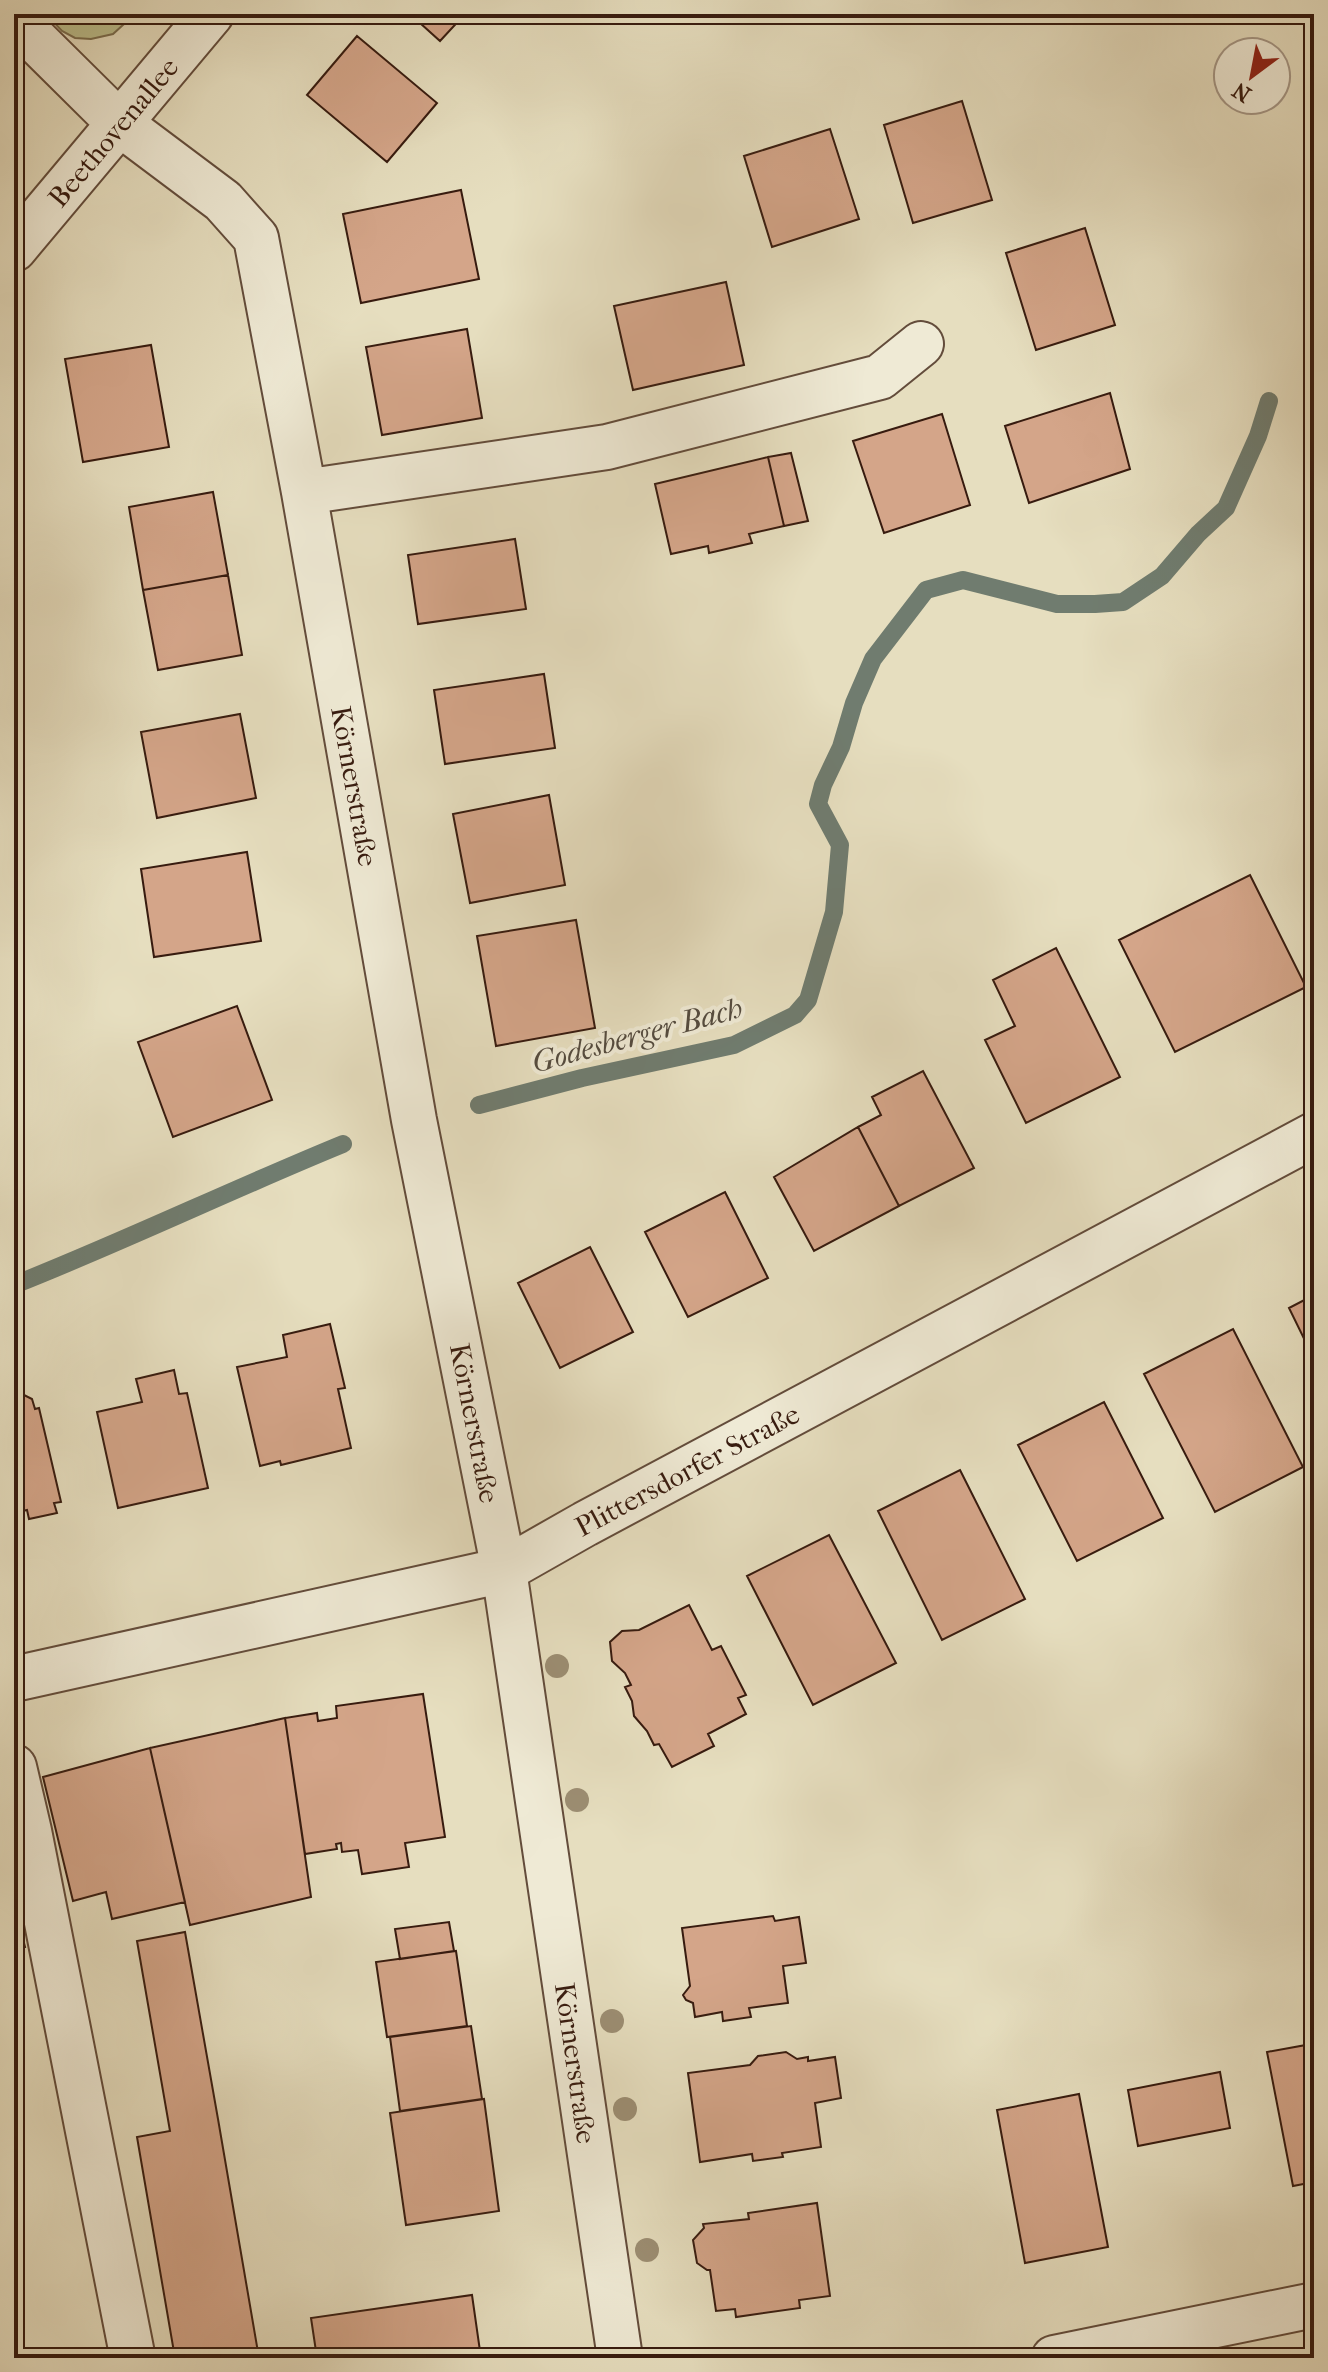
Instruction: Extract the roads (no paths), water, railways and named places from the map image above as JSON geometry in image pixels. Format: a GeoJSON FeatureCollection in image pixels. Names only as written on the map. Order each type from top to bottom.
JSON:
{"type":"FeatureCollection","features":[{"type":"Feature","properties":{"kind":"street","name":"Beethovenallee"},"geometry":{"type":"LineString","coordinates":[[14,249],[211,14]]}},
{"type":"Feature","properties":{"kind":"street","name":"Körnerstraße"},"geometry":{"type":"LineString","coordinates":[[14,19],[119,123],[223,201],[256,238],[304,492],[414,1120],[504,1570],[620,2358]]}},
{"type":"Feature","properties":{"kind":"street"},"geometry":{"type":"LineString","coordinates":[[304,492],[607,447],[880,377],[921,344]]}},
{"type":"Feature","properties":{"kind":"street","name":"Plittersdorfer Straße"},"geometry":{"type":"LineString","coordinates":[[14,1679],[504,1570],[1314,1135]]}},
{"type":"Feature","properties":{"kind":"street"},"geometry":{"type":"LineString","coordinates":[[14,1767],[132,2354]]}},
{"type":"Feature","properties":{"kind":"street"},"geometry":{"type":"LineString","coordinates":[[1054,2358],[1314,2305]]}},
{"type":"Feature","properties":{"kind":"waterway","name":"Godesberger Bach"},"geometry":{"type":"LineString","coordinates":[[479,1105],[582,1078],[734,1045],[795,1015],[808,1000],[834,912],[840,845],[818,804],[823,785],[841,747],[854,703],[873,659],[926,590],[963,580],[1057,604],[1123,602],[1162,576],[1198,534],[1226,508],[1258,436],[1269,401]]}},
{"type":"Feature","properties":{"kind":"waterway","name":"Godesberger Bach"},"geometry":{"type":"LineString","coordinates":[[14,1285],[343,1144]]}}]}
